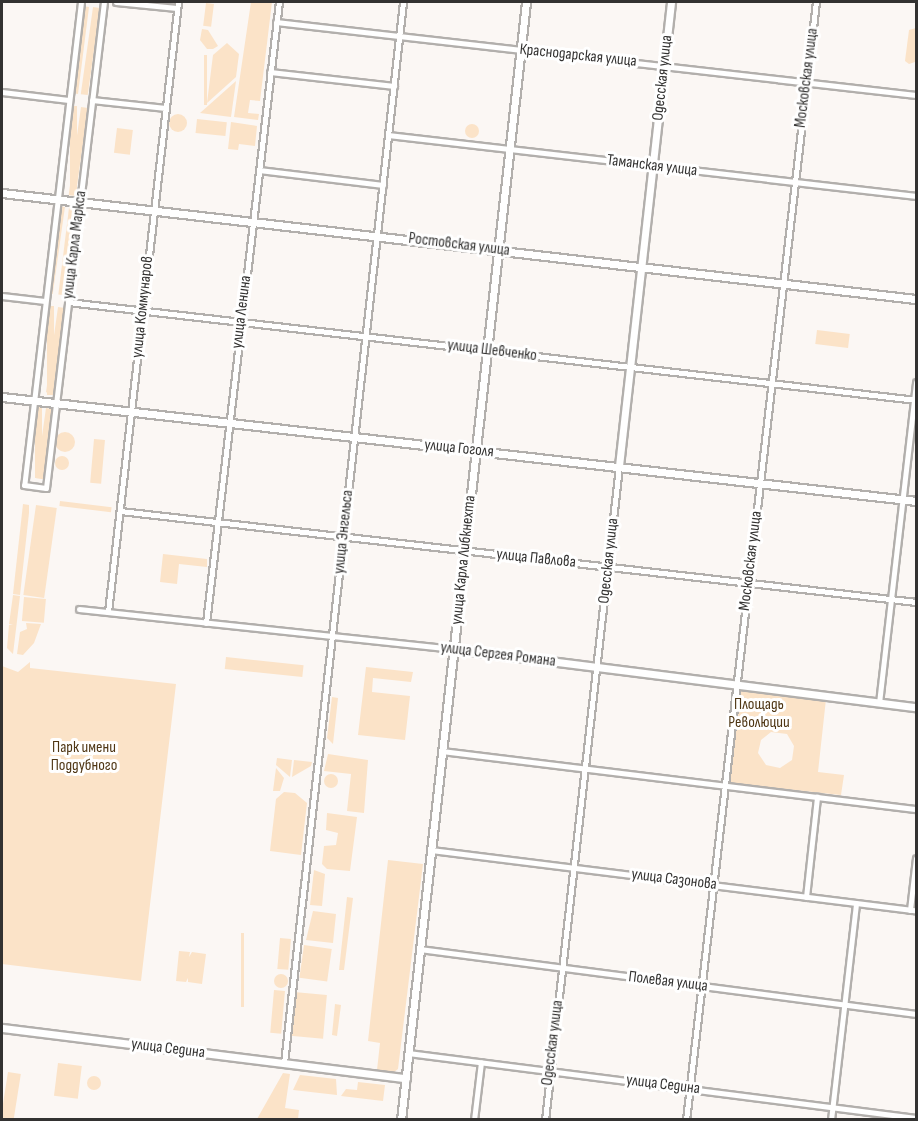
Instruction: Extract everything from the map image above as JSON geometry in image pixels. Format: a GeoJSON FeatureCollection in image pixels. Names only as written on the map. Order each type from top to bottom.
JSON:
{"type":"FeatureCollection","features":[{"type":"Feature","properties":{"kind":"street","name":"улица Карла Маркса"},"geometry":{"type":"LineString","coordinates":[[81,2],[24,485],[46,488],[104,2]]}},
{"type":"Feature","properties":{"kind":"street"},"geometry":{"type":"LineString","coordinates":[[116,2],[177,5]]}},
{"type":"Feature","properties":{"kind":"street","name":"улица Ленина"},"geometry":{"type":"LineString","coordinates":[[206,623],[279,2]]}},
{"type":"Feature","properties":{"kind":"street","name":"улица Энгельса"},"geometry":{"type":"LineString","coordinates":[[284,1063],[403,2]]}},
{"type":"Feature","properties":{"kind":"street","name":"улица Карла Либкнехта"},"geometry":{"type":"LineString","coordinates":[[401,1119],[526,2]]}},
{"type":"Feature","properties":{"kind":"street","name":"Одесская улица"},"geometry":{"type":"LineString","coordinates":[[545,1119],[671,2]]}},
{"type":"Feature","properties":{"kind":"street","name":"Московская улица"},"geometry":{"type":"LineString","coordinates":[[686,1119],[816,2]]}},
{"type":"Feature","properties":{"kind":"street","name":"улица Коммунаров"},"geometry":{"type":"LineString","coordinates":[[108,612],[177,5]]}},
{"type":"Feature","properties":{"kind":"street","name":"Краснодарская улица"},"geometry":{"type":"LineString","coordinates":[[276,22],[916,95]]}},
{"type":"Feature","properties":{"kind":"street"},"geometry":{"type":"LineString","coordinates":[[270,72],[394,86]]}},
{"type":"Feature","properties":{"kind":"street"},"geometry":{"type":"LineString","coordinates":[[2,92],[69,100]]}},
{"type":"Feature","properties":{"kind":"street"},"geometry":{"type":"LineString","coordinates":[[92,100],[165,108]]}},
{"type":"Feature","properties":{"kind":"street","name":"Таманская улица"},"geometry":{"type":"LineString","coordinates":[[388,135],[916,196]]}},
{"type":"Feature","properties":{"kind":"street"},"geometry":{"type":"LineString","coordinates":[[259,170],[383,185]]}},
{"type":"Feature","properties":{"kind":"street","name":"Ростовская улица"},"geometry":{"type":"LineString","coordinates":[[2,193],[916,299]]}},
{"type":"Feature","properties":{"kind":"street"},"geometry":{"type":"LineString","coordinates":[[2,296],[45,301]]}},
{"type":"Feature","properties":{"kind":"street","name":"улица Шевченко"},"geometry":{"type":"LineString","coordinates":[[68,302],[915,400]]}},
{"type":"Feature","properties":{"kind":"street"},"geometry":{"type":"LineString","coordinates":[[879,703],[916,382]]}},
{"type":"Feature","properties":{"kind":"street","name":"улица Гоголя"},"geometry":{"type":"LineString","coordinates":[[2,397],[916,501]]}},
{"type":"Feature","properties":{"kind":"street","name":"улица Павлова"},"geometry":{"type":"LineString","coordinates":[[120,511],[916,602]]}},
{"type":"Feature","properties":{"kind":"street","name":"улица Сергея Романа"},"geometry":{"type":"LineString","coordinates":[[79,609],[454,649],[916,707]]}},
{"type":"Feature","properties":{"kind":"street"},"geometry":{"type":"LineString","coordinates":[[442,751],[916,809]]}},
{"type":"Feature","properties":{"kind":"street"},"geometry":{"type":"LineString","coordinates":[[806,897],[817,797]]}},
{"type":"Feature","properties":{"kind":"street","name":"улица Сазонова"},"geometry":{"type":"LineString","coordinates":[[431,850],[914,910]]}},
{"type":"Feature","properties":{"kind":"street"},"geometry":{"type":"LineString","coordinates":[[914,910],[916,858]]}},
{"type":"Feature","properties":{"kind":"street"},"geometry":{"type":"LineString","coordinates":[[831,1119],[856,903]]}},
{"type":"Feature","properties":{"kind":"street","name":"Полевая улица"},"geometry":{"type":"LineString","coordinates":[[420,949],[916,1014]]}},
{"type":"Feature","properties":{"kind":"street","name":"улица Седина"},"geometry":{"type":"LineString","coordinates":[[2,1028],[406,1078]]}},
{"type":"Feature","properties":{"kind":"street","name":"улица Седина"},"geometry":{"type":"LineString","coordinates":[[408,1053],[916,1118]]}},
{"type":"Feature","properties":{"kind":"street"},"geometry":{"type":"LineString","coordinates":[[474,1119],[481,1062]]}},
{"type":"Feature","properties":{"kind":"green space"},"geometry":{"type":"Polygon","coordinates":[[[251,2],[272,2],[260,101],[250,100],[248,113],[259,114],[258,120],[234,117],[251,2]]]}},
{"type":"Feature","properties":{"kind":"green space"},"geometry":{"type":"Polygon","coordinates":[[[206,3],[214,4],[211,27],[203,26],[206,3]]]}},
{"type":"Feature","properties":{"kind":"green space"},"geometry":{"type":"Polygon","coordinates":[[[82,6],[89,7],[78,94],[72,93],[82,6]]]}},
{"type":"Feature","properties":{"kind":"green space"},"geometry":{"type":"Polygon","coordinates":[[[93,7],[100,8],[88,95],[81,94],[93,7]]]}},
{"type":"Feature","properties":{"kind":"green space"},"geometry":{"type":"Polygon","coordinates":[[[916,28],[915,62],[909,64],[905,61],[909,30],[916,28]]]}},
{"type":"Feature","properties":{"kind":"green space"},"geometry":{"type":"Polygon","coordinates":[[[202,29],[208,30],[218,46],[207,49],[200,40],[202,29]]]}},
{"type":"Feature","properties":{"kind":"green space"},"geometry":{"type":"Polygon","coordinates":[[[227,43],[239,54],[236,77],[207,103],[213,55],[227,43]]]}},
{"type":"Feature","properties":{"kind":"green space"},"geometry":{"type":"Polygon","coordinates":[[[204,55],[207,55],[207,105],[204,105],[204,55]]]}},
{"type":"Feature","properties":{"kind":"green space"},"geometry":{"type":"Polygon","coordinates":[[[236,81],[231,117],[200,113],[236,81]]]}},
{"type":"Feature","properties":{"kind":"green space"},"geometry":{"type":"Polygon","coordinates":[[[70,106],[77,106],[77,195],[70,195],[70,106]]]}},
{"type":"Feature","properties":{"kind":"green space"},"geometry":{"type":"Polygon","coordinates":[[[81,107],[88,108],[76,196],[69,195],[81,107]]]}},
{"type":"Feature","properties":{"kind":"green space"},"geometry":{"type":"Polygon","coordinates":[[[178,114],[184,117],[187,123],[184,129],[178,132],[172,129],[169,123],[172,117],[178,114]]]}},
{"type":"Feature","properties":{"kind":"green space"},"geometry":{"type":"Polygon","coordinates":[[[197,119],[227,122],[225,136],[196,133],[197,119]]]}},
{"type":"Feature","properties":{"kind":"green space"},"geometry":{"type":"Polygon","coordinates":[[[231,122],[257,126],[255,146],[239,144],[238,150],[228,149],[231,122]]]}},
{"type":"Feature","properties":{"kind":"green space"},"geometry":{"type":"Polygon","coordinates":[[[469,124],[475,124],[479,131],[475,138],[469,138],[465,134],[465,128],[469,124]]]}},
{"type":"Feature","properties":{"kind":"green space"},"geometry":{"type":"Polygon","coordinates":[[[117,128],[133,130],[130,155],[114,153],[117,128]]]}},
{"type":"Feature","properties":{"kind":"green space"},"geometry":{"type":"Polygon","coordinates":[[[58,206],[65,207],[53,294],[46,293],[58,206]]]}},
{"type":"Feature","properties":{"kind":"green space"},"geometry":{"type":"Polygon","coordinates":[[[69,207],[76,208],[65,295],[58,294],[69,207]]]}},
{"type":"Feature","properties":{"kind":"green space"},"geometry":{"type":"Polygon","coordinates":[[[47,306],[54,306],[54,395],[47,395],[47,306]]]}},
{"type":"Feature","properties":{"kind":"green space"},"geometry":{"type":"Polygon","coordinates":[[[58,307],[65,308],[53,393],[46,392],[58,307]]]}},
{"type":"Feature","properties":{"kind":"green space"},"geometry":{"type":"Polygon","coordinates":[[[817,330],[850,334],[848,348],[815,344],[817,330]]]}},
{"type":"Feature","properties":{"kind":"green space"},"geometry":{"type":"Polygon","coordinates":[[[35,407],[42,407],[42,478],[35,478],[35,407]]]}},
{"type":"Feature","properties":{"kind":"green space"},"geometry":{"type":"Polygon","coordinates":[[[46,408],[53,409],[43,479],[36,478],[46,408]]]}},
{"type":"Feature","properties":{"kind":"green space"},"geometry":{"type":"Polygon","coordinates":[[[65,432],[72,435],[75,442],[72,449],[65,452],[58,449],[55,442],[58,435],[65,432]]]}},
{"type":"Feature","properties":{"kind":"green space"},"geometry":{"type":"Polygon","coordinates":[[[94,439],[105,440],[101,484],[90,483],[94,439]]]}},
{"type":"Feature","properties":{"kind":"green space"},"geometry":{"type":"Polygon","coordinates":[[[62,456],[67,458],[69,463],[67,468],[62,470],[57,468],[55,463],[57,458],[62,456]]]}},
{"type":"Feature","properties":{"kind":"green space"},"geometry":{"type":"Polygon","coordinates":[[[60,501],[112,507],[111,512],[59,506],[60,501]]]}},
{"type":"Feature","properties":{"kind":"green space"},"geometry":{"type":"Polygon","coordinates":[[[23,504],[29,505],[29,513],[20,595],[13,594],[23,504]]]}},
{"type":"Feature","properties":{"kind":"green space"},"geometry":{"type":"Polygon","coordinates":[[[36,505],[57,508],[44,598],[23,595],[36,505]]]}},
{"type":"Feature","properties":{"kind":"green space"},"geometry":{"type":"Polygon","coordinates":[[[163,554],[207,559],[207,567],[179,564],[177,584],[160,582],[163,554]]]}},
{"type":"Feature","properties":{"kind":"green space"},"geometry":{"type":"Polygon","coordinates":[[[13,595],[20,596],[13,654],[7,648],[9,625],[13,625],[9,624],[13,595]]]}},
{"type":"Feature","properties":{"kind":"green space"},"geometry":{"type":"Polygon","coordinates":[[[24,597],[46,599],[44,623],[22,621],[24,597]]]}},
{"type":"Feature","properties":{"kind":"green space"},"geometry":{"type":"Polygon","coordinates":[[[26,623],[41,624],[34,643],[23,655],[17,654],[20,632],[27,629],[26,623]]]}},
{"type":"Feature","properties":{"kind":"green space"},"geometry":{"type":"Polygon","coordinates":[[[226,657],[304,665],[302,677],[225,669],[226,657]]]}},
{"type":"Feature","properties":{"kind":"green space","name":"Парк имени Поддубного"},"geometry":{"type":"Polygon","coordinates":[[[30,662],[30,668],[176,684],[141,981],[2,964],[2,666],[18,672],[30,662]]]}},
{"type":"Feature","properties":{"kind":"green space"},"geometry":{"type":"Polygon","coordinates":[[[366,667],[413,672],[411,682],[373,678],[372,692],[410,696],[405,740],[358,735],[366,667]]]}},
{"type":"Feature","properties":{"kind":"green space","name":"Площадь Революции"},"geometry":{"type":"Polygon","coordinates":[[[738,690],[826,699],[818,772],[844,775],[841,795],[728,783],[738,690]],[[771,732],[761,740],[758,753],[766,765],[780,768],[792,760],[794,746],[787,734],[771,732]]]}},
{"type":"Feature","properties":{"kind":"green space"},"geometry":{"type":"Polygon","coordinates":[[[332,697],[338,698],[333,744],[327,738],[332,697]]]}},
{"type":"Feature","properties":{"kind":"green space"},"geometry":{"type":"Polygon","coordinates":[[[328,754],[368,760],[364,813],[347,811],[351,774],[324,771],[328,754]]]}},
{"type":"Feature","properties":{"kind":"green space"},"geometry":{"type":"Polygon","coordinates":[[[277,758],[292,760],[290,777],[276,765],[277,758]]]}},
{"type":"Feature","properties":{"kind":"green space"},"geometry":{"type":"Polygon","coordinates":[[[294,760],[312,762],[311,766],[292,777],[294,760]]]}},
{"type":"Feature","properties":{"kind":"green space"},"geometry":{"type":"Polygon","coordinates":[[[276,768],[284,778],[280,791],[273,791],[276,768]]]}},
{"type":"Feature","properties":{"kind":"green space"},"geometry":{"type":"Polygon","coordinates":[[[328,774],[334,774],[338,781],[334,788],[328,788],[324,784],[324,778],[328,774]]]}},
{"type":"Feature","properties":{"kind":"green space"},"geometry":{"type":"Polygon","coordinates":[[[284,792],[295,793],[307,803],[301,855],[270,851],[276,799],[284,792]]]}},
{"type":"Feature","properties":{"kind":"green space"},"geometry":{"type":"Polygon","coordinates":[[[327,813],[357,817],[350,871],[327,869],[322,864],[324,846],[336,845],[338,833],[326,830],[327,813]]]}},
{"type":"Feature","properties":{"kind":"green space"},"geometry":{"type":"Polygon","coordinates":[[[388,860],[423,864],[398,1069],[394,1072],[377,1070],[380,1043],[368,1041],[388,860]]]}},
{"type":"Feature","properties":{"kind":"green space"},"geometry":{"type":"Polygon","coordinates":[[[314,870],[325,874],[322,906],[310,905],[314,870]]]}},
{"type":"Feature","properties":{"kind":"green space"},"geometry":{"type":"Polygon","coordinates":[[[347,897],[353,898],[344,970],[339,970],[347,897]]]}},
{"type":"Feature","properties":{"kind":"green space"},"geometry":{"type":"Polygon","coordinates":[[[313,911],[336,914],[333,943],[306,940],[313,911]]]}},
{"type":"Feature","properties":{"kind":"green space"},"geometry":{"type":"Polygon","coordinates":[[[241,933],[244,933],[244,1007],[241,1007],[241,933]]]}},
{"type":"Feature","properties":{"kind":"green space"},"geometry":{"type":"Polygon","coordinates":[[[280,938],[291,939],[288,970],[277,969],[280,938]]]}},
{"type":"Feature","properties":{"kind":"green space"},"geometry":{"type":"Polygon","coordinates":[[[304,945],[332,949],[327,982],[299,978],[304,945]]]}},
{"type":"Feature","properties":{"kind":"green space"},"geometry":{"type":"Polygon","coordinates":[[[179,951],[190,952],[189,957],[192,952],[206,954],[202,984],[188,982],[188,978],[186,982],[176,981],[179,951]]]}},
{"type":"Feature","properties":{"kind":"green space"},"geometry":{"type":"Polygon","coordinates":[[[281,974],[286,976],[288,981],[286,986],[281,988],[276,986],[274,981],[276,976],[281,974]]]}},
{"type":"Feature","properties":{"kind":"green space"},"geometry":{"type":"Polygon","coordinates":[[[274,990],[285,991],[281,1034],[270,1033],[274,990]]]}},
{"type":"Feature","properties":{"kind":"green space"},"geometry":{"type":"Polygon","coordinates":[[[294,992],[327,995],[323,1039],[290,1036],[294,992]]]}},
{"type":"Feature","properties":{"kind":"green space"},"geometry":{"type":"Polygon","coordinates":[[[335,1004],[341,1005],[337,1036],[332,1035],[335,1004]]]}},
{"type":"Feature","properties":{"kind":"green space"},"geometry":{"type":"Polygon","coordinates":[[[58,1063],[82,1066],[78,1099],[54,1096],[58,1063]]]}},
{"type":"Feature","properties":{"kind":"green space"},"geometry":{"type":"Polygon","coordinates":[[[8,1072],[21,1074],[14,1120],[2,1119],[8,1072]]]}},
{"type":"Feature","properties":{"kind":"green space"},"geometry":{"type":"Polygon","coordinates":[[[283,1073],[290,1074],[285,1108],[299,1110],[298,1119],[257,1119],[283,1073]]]}},
{"type":"Feature","properties":{"kind":"green space"},"geometry":{"type":"Polygon","coordinates":[[[300,1075],[336,1079],[337,1095],[293,1090],[300,1075]]]}},
{"type":"Feature","properties":{"kind":"green space"},"geometry":{"type":"Polygon","coordinates":[[[91,1076],[97,1076],[101,1083],[97,1090],[91,1090],[87,1086],[87,1080],[91,1076]]]}},
{"type":"Feature","properties":{"kind":"green space"},"geometry":{"type":"Polygon","coordinates":[[[358,1082],[385,1085],[383,1101],[341,1096],[346,1089],[357,1090],[358,1082]]]}}]}
